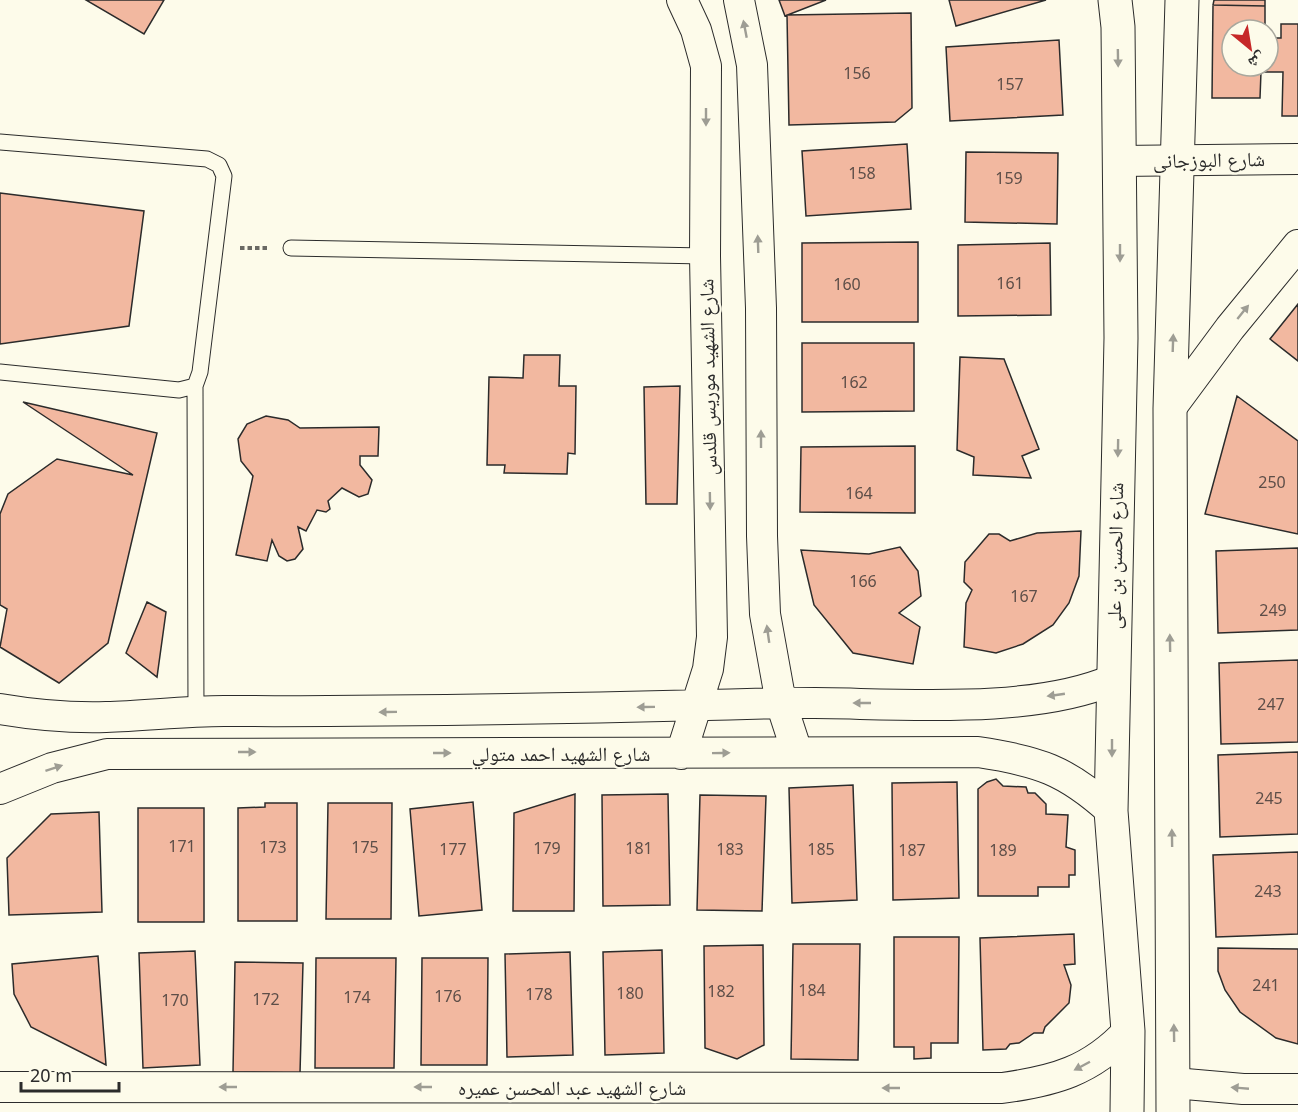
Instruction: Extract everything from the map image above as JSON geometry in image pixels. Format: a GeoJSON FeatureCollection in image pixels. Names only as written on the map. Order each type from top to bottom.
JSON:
{"type":"FeatureCollection","features":[{"type":"Feature","properties":{"kind":"street","name":"شارع الشهيد موريس قلدس"},"geometry":{"type":"LineString","coordinates":[[681,754],[708,669],[712,637],[705,256],[706,66],[696,30],[682,0]]}},
{"type":"Feature","properties":{"kind":"street"},"geometry":{"type":"LineString","coordinates":[[739,0],[752,65],[761,308],[764,592],[771,655],[782,703],[797,752]]}},
{"type":"Feature","properties":{"kind":"street","name":"شارع الحسن بن على"},"geometry":{"type":"LineString","coordinates":[[1115,0],[1121,338],[1112,680],[1112,812],[1128,1031],[1127,1112]]}},
{"type":"Feature","properties":{"kind":"street"},"geometry":{"type":"LineString","coordinates":[[1182,0],[1170,409],[1174,1097],[1243,1089],[1298,1089]]}},
{"type":"Feature","properties":{"kind":"street"},"geometry":{"type":"LineString","coordinates":[[706,66],[752,65]]}},
{"type":"Feature","properties":{"kind":"street","name":"شارع البوزجانى"},"geometry":{"type":"LineString","coordinates":[[1119,161],[1298,159]]}},
{"type":"Feature","properties":{"kind":"street"},"geometry":{"type":"LineString","coordinates":[[1170,409],[1230,328],[1298,245]]}},
{"type":"Feature","properties":{"kind":"street"},"geometry":{"type":"LineString","coordinates":[[0,709],[54,717],[105,717],[196,711],[373,712],[782,703],[991,703],[1073,693],[1112,680]]}},
{"type":"Feature","properties":{"kind":"street"},"geometry":{"type":"LineString","coordinates":[[105,717],[107,754]]}},
{"type":"Feature","properties":{"kind":"street","name":"شارع الشهيد احمد متولي"},"geometry":{"type":"LineString","coordinates":[[0,789],[52,768],[107,754],[978,752],[1008,756],[1059,772],[1086,788],[1112,812]]}},
{"type":"Feature","properties":{"kind":"street","name":"شارع الشهيد عبد المحسن عميره"},"geometry":{"type":"LineString","coordinates":[[0,1087],[1002,1088],[1045,1083],[1085,1066],[1128,1031]]}},
{"type":"Feature","properties":{"kind":"lane"},"geometry":{"type":"LineString","coordinates":[[0,142],[213,161],[219,165],[224,176],[200,372],[195,386],[196,711]]}},
{"type":"Feature","properties":{"kind":"lane"},"geometry":{"type":"LineString","coordinates":[[291,248],[705,256]]}},
{"type":"Feature","properties":{"kind":"lane"},"geometry":{"type":"LineString","coordinates":[[0,372],[179,390],[195,386]]}},
{"type":"Feature","properties":{"kind":"path"},"geometry":{"type":"LineString","coordinates":[[215,248],[291,248]]}},
{"type":"Feature","properties":{"kind":"building"},"geometry":{"type":"Polygon","coordinates":[[[86,0],[164,0],[144,34],[86,0]]]}},
{"type":"Feature","properties":{"kind":"building"},"geometry":{"type":"Polygon","coordinates":[[[779,0],[826,0],[785,16],[779,0]]]}},
{"type":"Feature","properties":{"kind":"building"},"geometry":{"type":"Polygon","coordinates":[[[949,0],[1046,0],[956,26],[949,0]]]}},
{"type":"Feature","properties":{"kind":"building"},"geometry":{"type":"Polygon","coordinates":[[[1214,0],[1265,0],[1265,6],[1213,5],[1214,0]]]}},
{"type":"Feature","properties":{"kind":"building"},"geometry":{"type":"Polygon","coordinates":[[[1213,5],[1265,6],[1265,18],[1220,18],[1220,78],[1261,78],[1260,98],[1212,98],[1213,5]]]}},
{"type":"Feature","properties":{"kind":"building"},"geometry":{"type":"Polygon","coordinates":[[[911,13],[912,108],[895,122],[789,125],[787,15],[911,13]]]}},
{"type":"Feature","properties":{"kind":"building"},"geometry":{"type":"Polygon","coordinates":[[[1281,24],[1298,24],[1298,116],[1282,116],[1283,72],[1280,72],[1281,24]]]}},
{"type":"Feature","properties":{"kind":"building"},"geometry":{"type":"Polygon","coordinates":[[[1059,40],[1063,115],[950,121],[946,47],[1059,40]]]}},
{"type":"Feature","properties":{"kind":"building"},"geometry":{"type":"Polygon","coordinates":[[[907,144],[911,209],[806,216],[802,151],[907,144]]]}},
{"type":"Feature","properties":{"kind":"building"},"geometry":{"type":"Polygon","coordinates":[[[966,152],[1058,153],[1057,224],[965,222],[966,152]]]}},
{"type":"Feature","properties":{"kind":"building"},"geometry":{"type":"Polygon","coordinates":[[[0,193],[144,211],[129,326],[0,344],[0,193]]]}},
{"type":"Feature","properties":{"kind":"building"},"geometry":{"type":"Polygon","coordinates":[[[918,242],[918,322],[802,322],[802,243],[918,242]]]}},
{"type":"Feature","properties":{"kind":"building"},"geometry":{"type":"Polygon","coordinates":[[[1050,243],[1051,315],[958,316],[958,245],[1050,243]]]}},
{"type":"Feature","properties":{"kind":"building"},"geometry":{"type":"Polygon","coordinates":[[[1298,304],[1298,361],[1270,339],[1298,304]]]}},
{"type":"Feature","properties":{"kind":"building"},"geometry":{"type":"Polygon","coordinates":[[[802,343],[914,343],[914,411],[802,412],[802,343]]]}},
{"type":"Feature","properties":{"kind":"building"},"geometry":{"type":"Polygon","coordinates":[[[524,355],[560,355],[559,386],[576,386],[575,454],[568,453],[567,474],[504,473],[505,465],[487,465],[489,377],[523,378],[524,355]]]}},
{"type":"Feature","properties":{"kind":"building"},"geometry":{"type":"Polygon","coordinates":[[[960,357],[1004,359],[1039,449],[1022,456],[1031,478],[973,475],[974,457],[957,450],[960,357]]]}},
{"type":"Feature","properties":{"kind":"building"},"geometry":{"type":"Polygon","coordinates":[[[680,386],[677,504],[646,504],[644,387],[680,386]]]}},
{"type":"Feature","properties":{"kind":"building"},"geometry":{"type":"Polygon","coordinates":[[[1237,396],[1298,441],[1298,534],[1205,514],[1237,396]]]}},
{"type":"Feature","properties":{"kind":"building"},"geometry":{"type":"Polygon","coordinates":[[[23,402],[157,433],[108,643],[59,683],[0,647],[7,609],[0,605],[0,514],[8,494],[57,459],[133,475],[23,402]]]}},
{"type":"Feature","properties":{"kind":"building"},"geometry":{"type":"Polygon","coordinates":[[[266,416],[288,420],[300,428],[379,427],[378,456],[360,456],[360,465],[372,480],[368,494],[359,497],[342,488],[328,501],[330,509],[326,512],[317,510],[306,531],[298,527],[303,549],[295,559],[287,561],[279,556],[272,540],[267,561],[236,555],[253,476],[241,461],[238,439],[247,424],[266,416]]]}},
{"type":"Feature","properties":{"kind":"building"},"geometry":{"type":"Polygon","coordinates":[[[915,446],[915,513],[800,512],[801,447],[915,446]]]}},
{"type":"Feature","properties":{"kind":"building"},"geometry":{"type":"Polygon","coordinates":[[[1081,531],[1079,576],[1069,603],[1053,625],[1023,644],[996,653],[964,647],[966,603],[972,590],[964,582],[965,562],[989,534],[999,534],[1010,541],[1037,533],[1081,531]]]}},
{"type":"Feature","properties":{"kind":"building"},"geometry":{"type":"Polygon","coordinates":[[[900,547],[918,571],[921,596],[899,613],[920,627],[913,664],[853,653],[814,605],[801,550],[869,554],[900,547]]]}},
{"type":"Feature","properties":{"kind":"building"},"geometry":{"type":"Polygon","coordinates":[[[1298,548],[1298,630],[1218,633],[1216,551],[1298,548]]]}},
{"type":"Feature","properties":{"kind":"building"},"geometry":{"type":"Polygon","coordinates":[[[147,602],[166,612],[157,677],[126,653],[147,602]]]}},
{"type":"Feature","properties":{"kind":"building"},"geometry":{"type":"Polygon","coordinates":[[[1298,660],[1298,742],[1221,744],[1219,663],[1298,660]]]}},
{"type":"Feature","properties":{"kind":"building"},"geometry":{"type":"Polygon","coordinates":[[[1298,752],[1298,834],[1220,837],[1218,755],[1298,752]]]}},
{"type":"Feature","properties":{"kind":"building"},"geometry":{"type":"Polygon","coordinates":[[[996,779],[1003,786],[1026,787],[1028,793],[1035,793],[1046,804],[1046,814],[1068,815],[1066,847],[1075,850],[1075,875],[1069,875],[1069,887],[1038,887],[1038,896],[978,896],[978,789],[996,779]]]}},
{"type":"Feature","properties":{"kind":"building"},"geometry":{"type":"Polygon","coordinates":[[[957,782],[959,898],[893,900],[892,783],[957,782]]]}},
{"type":"Feature","properties":{"kind":"building"},"geometry":{"type":"Polygon","coordinates":[[[853,785],[857,900],[792,903],[789,788],[853,785]]]}},
{"type":"Feature","properties":{"kind":"building"},"geometry":{"type":"Polygon","coordinates":[[[575,794],[574,911],[513,911],[514,813],[575,794]]]}},
{"type":"Feature","properties":{"kind":"building"},"geometry":{"type":"Polygon","coordinates":[[[668,794],[670,905],[603,906],[602,795],[668,794]]]}},
{"type":"Feature","properties":{"kind":"building"},"geometry":{"type":"Polygon","coordinates":[[[700,795],[766,796],[762,911],[697,910],[700,795]]]}},
{"type":"Feature","properties":{"kind":"building"},"geometry":{"type":"Polygon","coordinates":[[[473,802],[482,910],[419,916],[410,809],[473,802]]]}},
{"type":"Feature","properties":{"kind":"building"},"geometry":{"type":"Polygon","coordinates":[[[265,803],[297,803],[297,921],[238,921],[238,808],[265,807],[265,803]]]}},
{"type":"Feature","properties":{"kind":"building"},"geometry":{"type":"Polygon","coordinates":[[[328,803],[392,803],[391,919],[326,919],[328,803]]]}},
{"type":"Feature","properties":{"kind":"building"},"geometry":{"type":"Polygon","coordinates":[[[138,808],[204,808],[204,922],[138,922],[138,808]]]}},
{"type":"Feature","properties":{"kind":"building"},"geometry":{"type":"Polygon","coordinates":[[[99,812],[102,912],[9,915],[7,858],[51,814],[99,812]]]}},
{"type":"Feature","properties":{"kind":"building"},"geometry":{"type":"Polygon","coordinates":[[[1298,852],[1298,934],[1216,937],[1213,855],[1298,852]]]}},
{"type":"Feature","properties":{"kind":"building"},"geometry":{"type":"Polygon","coordinates":[[[1074,934],[1075,964],[1064,965],[1071,985],[1069,1003],[1045,1027],[1043,1033],[1034,1033],[1019,1043],[1010,1044],[1006,1049],[983,1050],[980,938],[1074,934]]]}},
{"type":"Feature","properties":{"kind":"building"},"geometry":{"type":"Polygon","coordinates":[[[894,937],[959,937],[958,1043],[931,1043],[931,1058],[914,1059],[914,1047],[894,1047],[894,937]]]}},
{"type":"Feature","properties":{"kind":"building"},"geometry":{"type":"Polygon","coordinates":[[[793,944],[860,944],[858,1060],[791,1059],[793,944]]]}},
{"type":"Feature","properties":{"kind":"building"},"geometry":{"type":"Polygon","coordinates":[[[763,945],[764,1045],[737,1059],[705,1048],[704,946],[763,945]]]}},
{"type":"Feature","properties":{"kind":"building"},"geometry":{"type":"Polygon","coordinates":[[[1218,948],[1298,949],[1298,1044],[1276,1038],[1240,1012],[1225,990],[1218,971],[1218,948]]]}},
{"type":"Feature","properties":{"kind":"building"},"geometry":{"type":"Polygon","coordinates":[[[662,950],[664,1053],[605,1055],[603,952],[662,950]]]}},
{"type":"Feature","properties":{"kind":"building"},"geometry":{"type":"Polygon","coordinates":[[[195,951],[200,1065],[143,1068],[139,953],[195,951]]]}},
{"type":"Feature","properties":{"kind":"building"},"geometry":{"type":"Polygon","coordinates":[[[570,952],[573,1055],[507,1057],[505,954],[570,952]]]}},
{"type":"Feature","properties":{"kind":"building"},"geometry":{"type":"Polygon","coordinates":[[[98,956],[106,1065],[31,1027],[14,994],[12,964],[98,956]]]}},
{"type":"Feature","properties":{"kind":"building"},"geometry":{"type":"Polygon","coordinates":[[[316,958],[396,958],[394,1068],[315,1068],[316,958]]]}},
{"type":"Feature","properties":{"kind":"building"},"geometry":{"type":"Polygon","coordinates":[[[422,958],[488,958],[487,1065],[421,1065],[422,958]]]}},
{"type":"Feature","properties":{"kind":"building"},"geometry":{"type":"Polygon","coordinates":[[[235,962],[303,963],[300,1073],[233,1072],[235,962]]]}}]}
